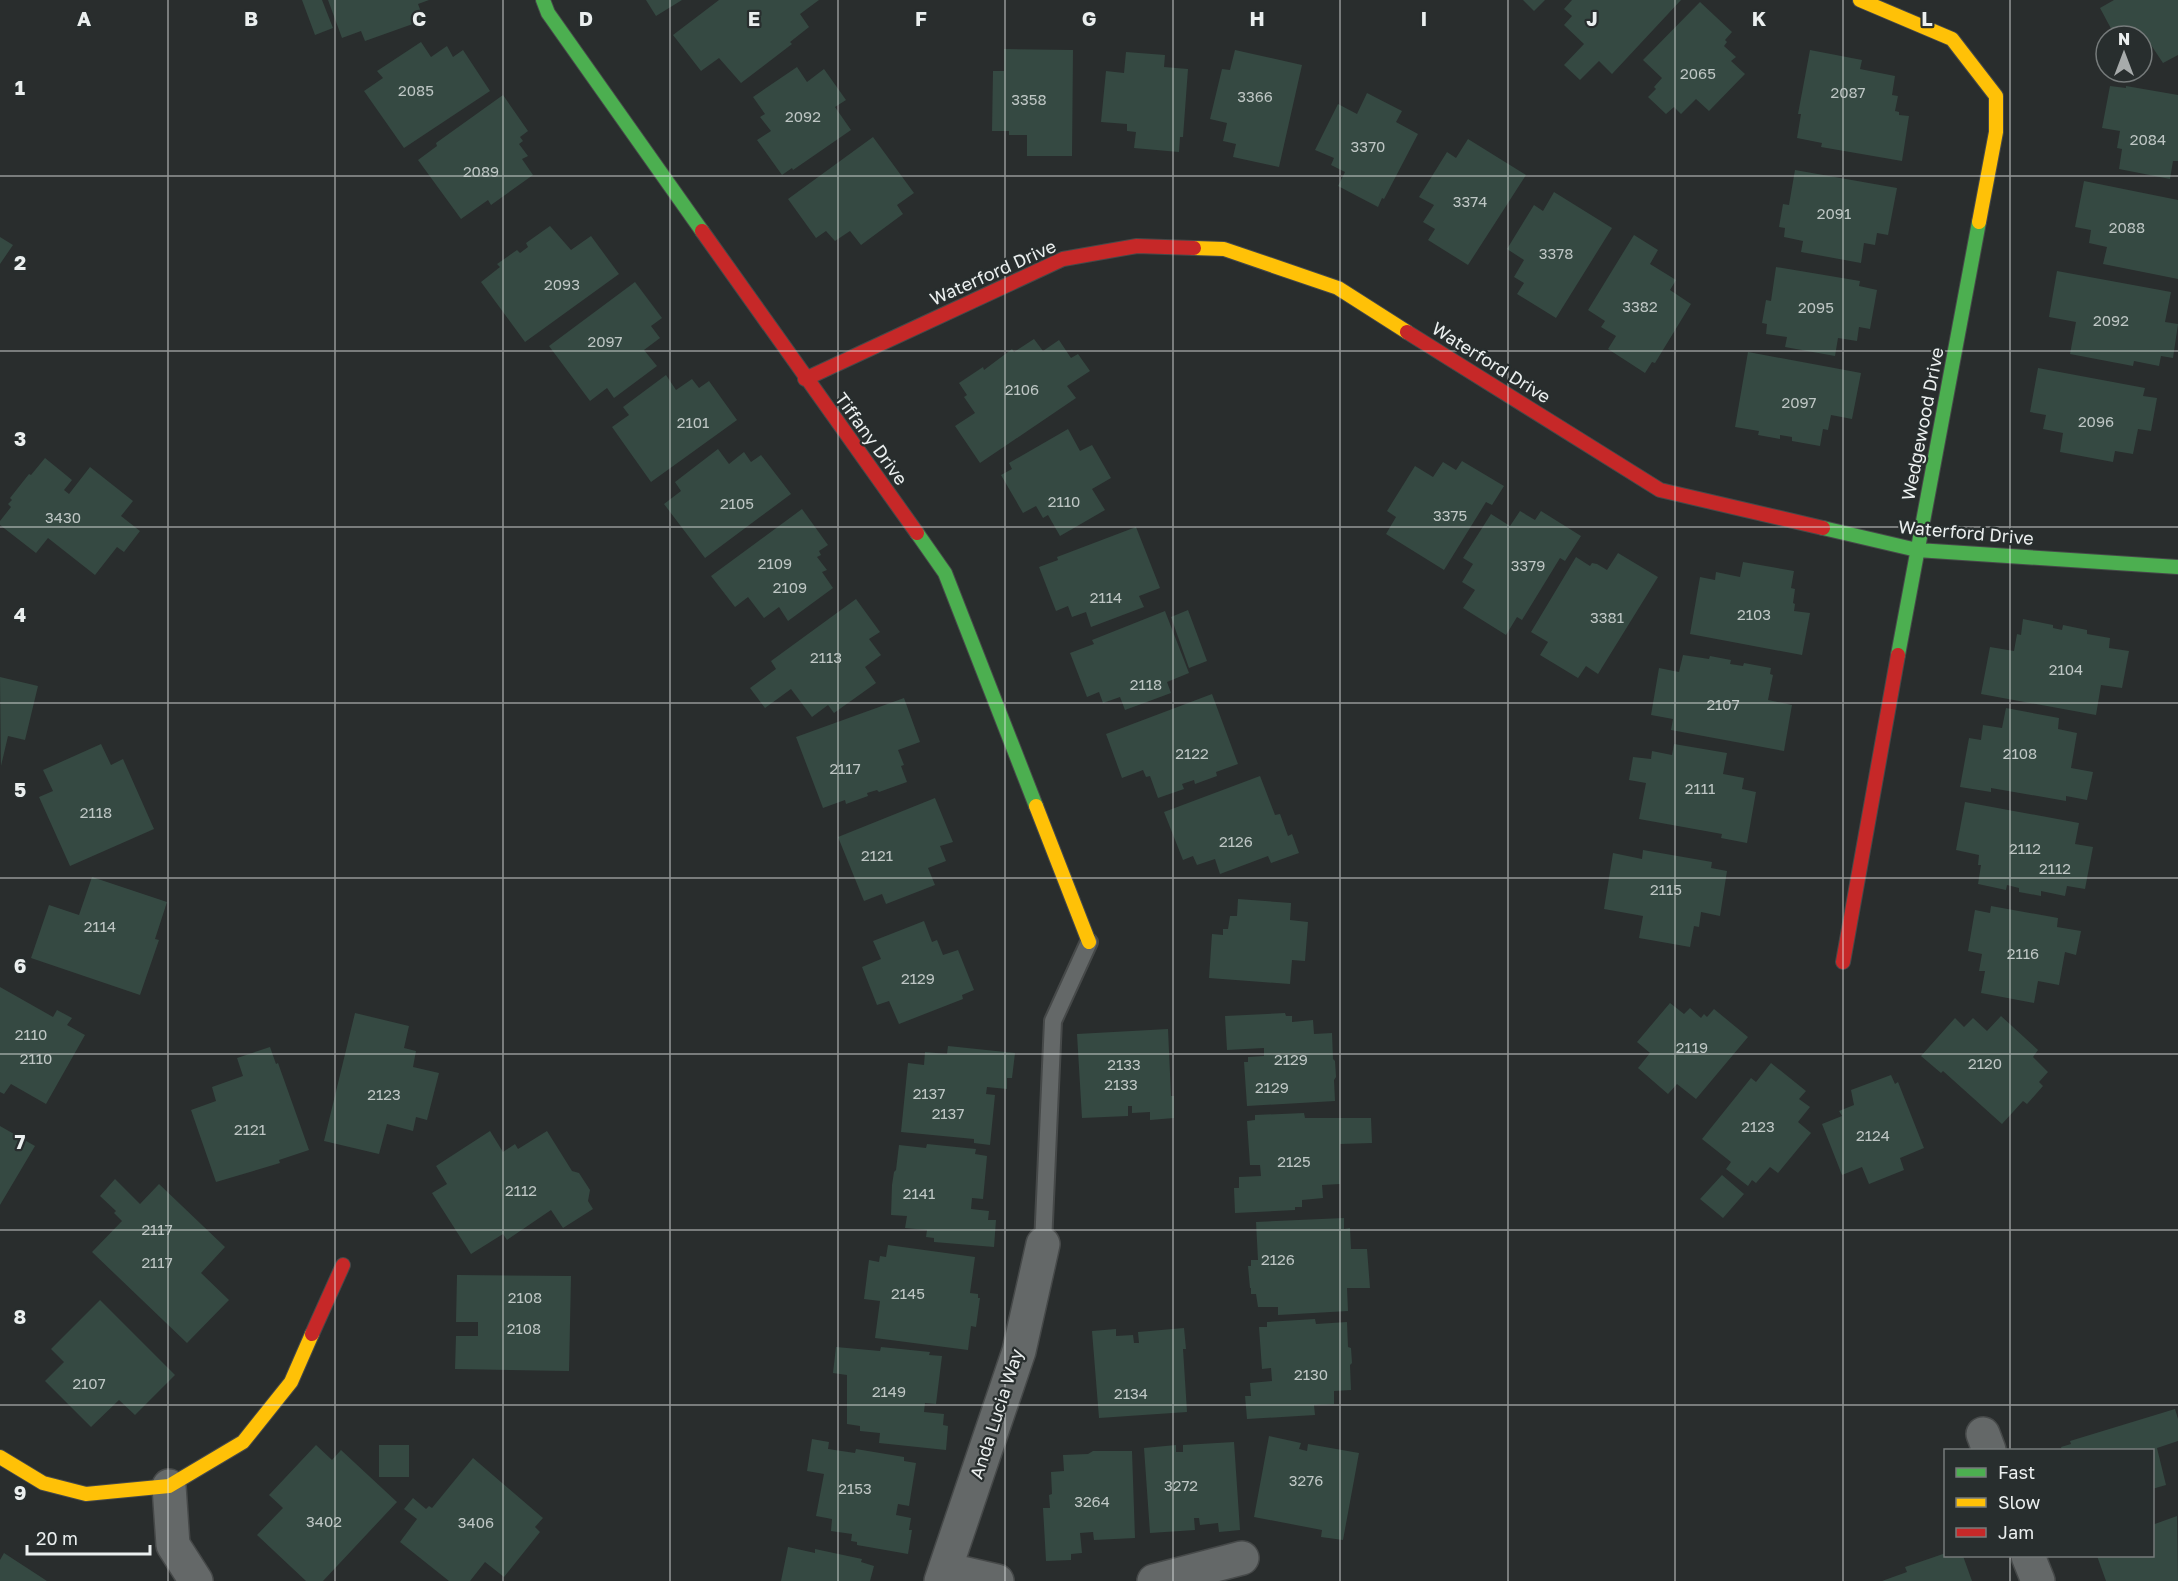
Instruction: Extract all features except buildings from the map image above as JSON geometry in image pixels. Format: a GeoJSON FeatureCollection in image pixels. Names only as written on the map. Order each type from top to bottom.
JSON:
{"type":"FeatureCollection","features":[{"type":"Feature","properties":{"kind":"street","name":"Tiffany Drive"},"geometry":{"type":"LineString","coordinates":[[543,0],[548,13],[945,573],[1089,942]]}},
{"type":"Feature","properties":{"kind":"street","name":"Wedgewood Drive"},"geometry":{"type":"LineString","coordinates":[[1843,962],[1917,550],[1996,132],[1996,96],[1952,39],[1860,0]]}},
{"type":"Feature","properties":{"kind":"street","name":"Waterford Drive"},"geometry":{"type":"LineString","coordinates":[[806,379],[1063,259],[1137,246],[1224,249],[1338,288],[1660,490],[1917,550],[2178,567]]}},
{"type":"Feature","properties":{"kind":"street","name":"Anda Lucia Way"},"geometry":{"type":"LineString","coordinates":[[943,1575],[1019,1351],[1043,1244]]}},
{"type":"Feature","properties":{"kind":"street"},"geometry":{"type":"LineString","coordinates":[[0,1457],[42,1483],[86,1494],[169,1486],[243,1442],[291,1382],[343,1265]]}},
{"type":"Feature","properties":{"kind":"street"},"geometry":{"type":"LineString","coordinates":[[169,1486],[173,1545],[196,1581]]}},
{"type":"Feature","properties":{"kind":"street"},"geometry":{"type":"LineString","coordinates":[[2028,1557],[2038,1581]]}},
{"type":"Feature","properties":{"kind":"street"},"geometry":{"type":"LineString","coordinates":[[1154,1581],[1242,1558]]}},
{"type":"Feature","properties":{"kind":"street"},"geometry":{"type":"LineString","coordinates":[[943,1575],[997,1581]]}},
{"type":"Feature","properties":{"kind":"lane"},"geometry":{"type":"LineString","coordinates":[[1043,1244],[1053,1021],[1089,942]]}},
{"type":"Feature","properties":{"kind":"traffic: fast"},"geometry":{"type":"LineString","coordinates":[[543,0],[548,13],[702,231]]}},
{"type":"Feature","properties":{"kind":"traffic: fast"},"geometry":{"type":"LineString","coordinates":[[1898,655],[1979,222]]}},
{"type":"Feature","properties":{"kind":"traffic: fast"},"geometry":{"type":"LineString","coordinates":[[1823,528],[1917,550],[2178,567]]}},
{"type":"Feature","properties":{"kind":"traffic: fast"},"geometry":{"type":"LineString","coordinates":[[917,533],[945,573],[1036,806]]}},
{"type":"Feature","properties":{"kind":"traffic: slow"},"geometry":{"type":"LineString","coordinates":[[1860,0],[1952,39],[1996,96],[1996,132],[1979,222]]}},
{"type":"Feature","properties":{"kind":"traffic: slow"},"geometry":{"type":"LineString","coordinates":[[1194,248],[1224,249],[1338,288],[1407,332]]}},
{"type":"Feature","properties":{"kind":"traffic: slow"},"geometry":{"type":"LineString","coordinates":[[1036,806],[1089,942]]}},
{"type":"Feature","properties":{"kind":"traffic: slow"},"geometry":{"type":"LineString","coordinates":[[0,1457],[43,1483],[86,1494],[169,1486],[243,1442],[291,1382],[312,1334]]}},
{"type":"Feature","properties":{"kind":"traffic: jam"},"geometry":{"type":"LineString","coordinates":[[702,231],[917,533]]}},
{"type":"Feature","properties":{"kind":"traffic: jam"},"geometry":{"type":"LineString","coordinates":[[805,379],[1063,259],[1137,246],[1194,248]]}},
{"type":"Feature","properties":{"kind":"traffic: jam"},"geometry":{"type":"LineString","coordinates":[[1407,332],[1660,490],[1823,528]]}},
{"type":"Feature","properties":{"kind":"traffic: jam"},"geometry":{"type":"LineString","coordinates":[[1843,962],[1898,655]]}},
{"type":"Feature","properties":{"kind":"traffic: jam"},"geometry":{"type":"LineString","coordinates":[[312,1334],[343,1265]]}}]}
